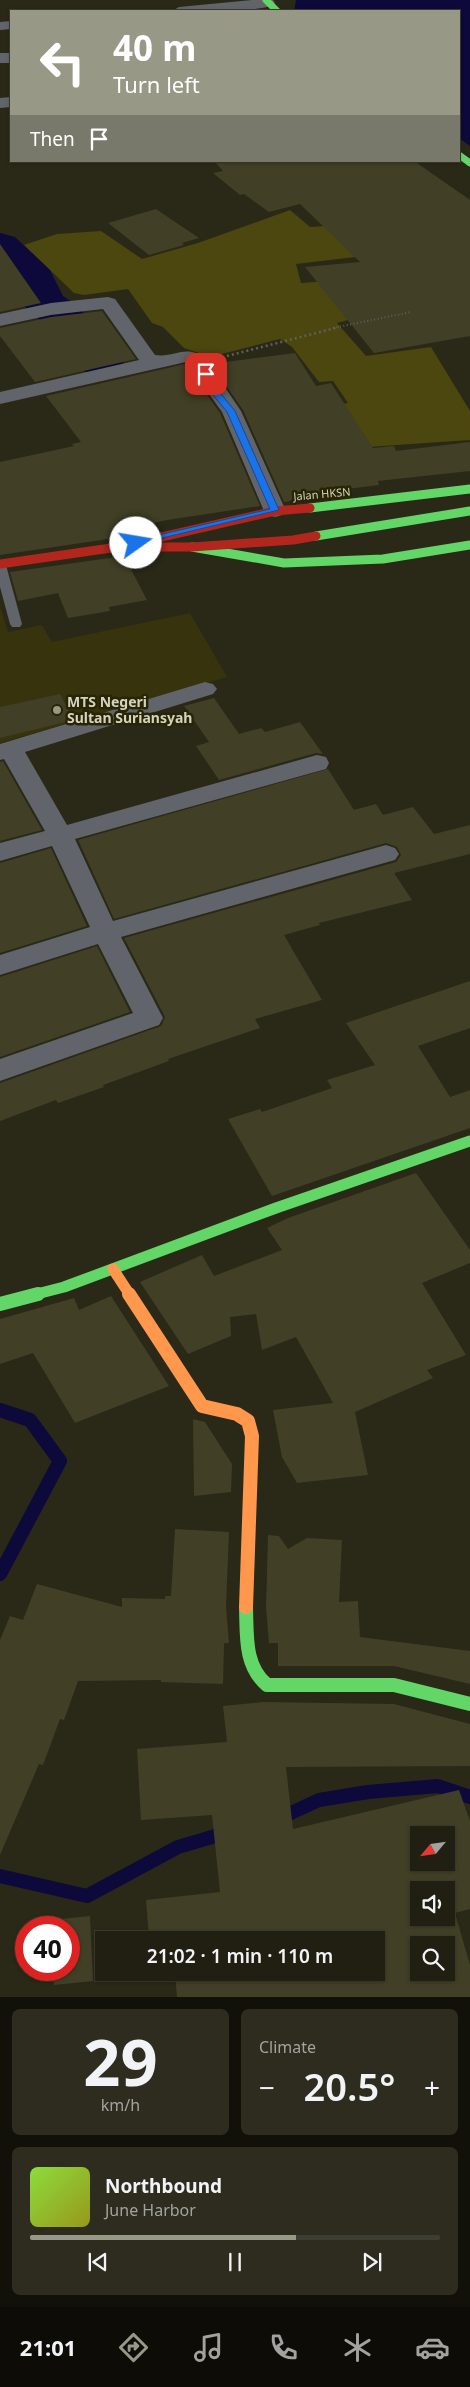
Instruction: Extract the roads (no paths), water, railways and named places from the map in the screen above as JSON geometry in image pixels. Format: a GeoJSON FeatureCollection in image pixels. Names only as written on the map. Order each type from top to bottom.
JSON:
{"type":"FeatureCollection","features":[{"type":"Feature","properties":{"kind":"street"},"geometry":{"type":"LineString","coordinates":[[194,10],[270,5]]}},
{"type":"Feature","properties":{"kind":"street"},"geometry":{"type":"LineString","coordinates":[[0,320],[51,309],[108,303],[148,359],[156,362]]}},
{"type":"Feature","properties":{"kind":"street"},"geometry":{"type":"LineString","coordinates":[[0,398],[156,362],[185,356],[193,358],[200,365],[218,395],[231,411],[275,510]]}},
{"type":"Feature","properties":{"kind":"street","name":"Jalan HKSN"},"geometry":{"type":"LineString","coordinates":[[0,564],[118,547],[275,510],[366,502],[470,489]]}},
{"type":"Feature","properties":{"kind":"street"},"geometry":{"type":"LineString","coordinates":[[118,547],[192,547],[293,540],[470,511]]}},
{"type":"Feature","properties":{"kind":"street"},"geometry":{"type":"LineString","coordinates":[[192,547],[284,564],[383,559],[470,545]]}},
{"type":"Feature","properties":{"kind":"street"},"geometry":{"type":"LineString","coordinates":[[0,1070],[149,1018],[105,932],[60,834],[6,751],[205,689]]}},
{"type":"Feature","properties":{"kind":"street"},"geometry":{"type":"LineString","coordinates":[[0,852],[317,763]]}},
{"type":"Feature","properties":{"kind":"street"},"geometry":{"type":"LineString","coordinates":[[0,964],[105,932],[386,854]]}},
{"type":"Feature","properties":{"kind":"street"},"geometry":{"type":"LineString","coordinates":[[0,1304],[64,1287],[276,1208],[470,1140]]}},
{"type":"Feature","properties":{"kind":"street"},"geometry":{"type":"LineString","coordinates":[[113,1269],[202,1406],[237,1414],[248,1421],[252,1436],[246,1607],[252,1666],[260,1682],[267,1684],[394,1685],[470,1704]]}},
{"type":"Feature","properties":{"kind":"lane"},"geometry":{"type":"LineString","coordinates":[[0,564],[16,624]]}},
{"type":"Feature","properties":{"kind":"waterway"},"geometry":{"type":"LineString","coordinates":[[0,246],[35,279],[44,303],[62,315],[77,333],[95,343],[101,362]]}},
{"type":"Feature","properties":{"kind":"waterway"},"geometry":{"type":"LineString","coordinates":[[0,1410],[30,1420],[60,1461],[0,1574]]}},
{"type":"Feature","properties":{"kind":"waterway"},"geometry":{"type":"LineString","coordinates":[[278,1819],[319,1800],[368,1792],[438,1786],[470,1797]]}},
{"type":"Feature","properties":{"kind":"waterway"},"geometry":{"type":"LineString","coordinates":[[0,1876],[87,1896],[178,1847],[229,1832]]}},
{"type":"Feature","properties":{"kind":"place","name":"MTS Negeri Sultan Suriansyah"},"geometry":{"type":"Point","coordinates":[57,710]}}]}
